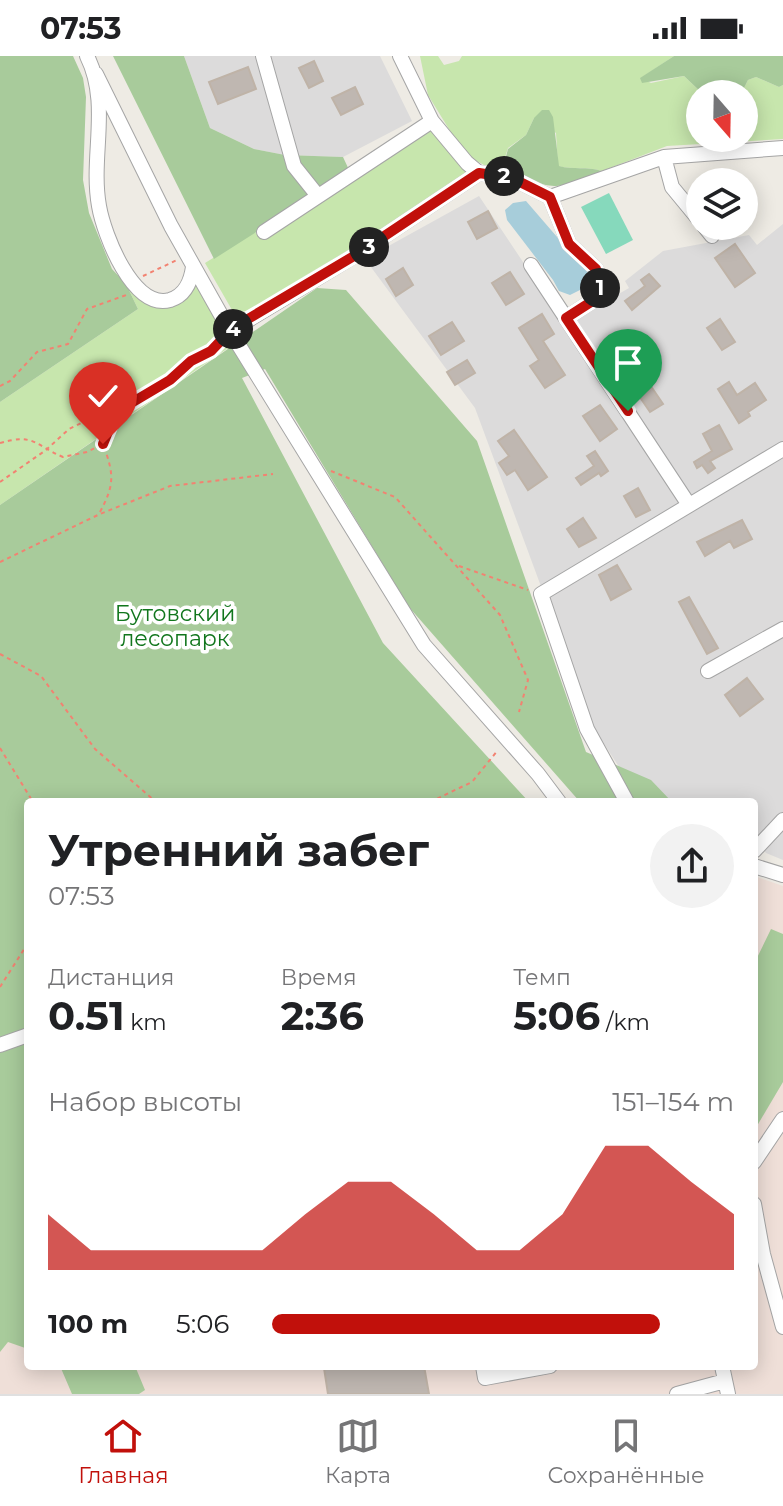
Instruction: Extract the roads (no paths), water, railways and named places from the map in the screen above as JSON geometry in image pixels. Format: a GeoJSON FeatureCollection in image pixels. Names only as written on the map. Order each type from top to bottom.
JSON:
{"type":"FeatureCollection","features":[{"type":"Feature","properties":{"kind":"street"},"geometry":{"type":"LineString","coordinates":[[87,56],[190,261],[230,331],[424,645],[556,798]]}},
{"type":"Feature","properties":{"kind":"street"},"geometry":{"type":"LineString","coordinates":[[263,56],[294,166],[318,196]]}},
{"type":"Feature","properties":{"kind":"street"},"geometry":{"type":"LineString","coordinates":[[400,56],[432,121],[449,145],[479,173],[512,178],[550,197],[569,244],[596,269],[601,287],[594,300],[566,318]]}},
{"type":"Feature","properties":{"kind":"street"},"geometry":{"type":"LineString","coordinates":[[96,74],[100,112],[99,205],[111,241],[135,286],[153,299],[173,299],[187,287],[190,261]]}},
{"type":"Feature","properties":{"kind":"street"},"geometry":{"type":"LineString","coordinates":[[264,232],[432,121]]}},
{"type":"Feature","properties":{"kind":"street"},"geometry":{"type":"LineString","coordinates":[[550,197],[664,157],[783,148]]}},
{"type":"Feature","properties":{"kind":"street"},"geometry":{"type":"LineString","coordinates":[[664,157],[672,187],[686,204]]}},
{"type":"Feature","properties":{"kind":"street"},"geometry":{"type":"LineString","coordinates":[[230,331],[359,253],[479,173]]}},
{"type":"Feature","properties":{"kind":"street"},"geometry":{"type":"LineString","coordinates":[[531,265],[689,505]]}},
{"type":"Feature","properties":{"kind":"street"},"geometry":{"type":"LineString","coordinates":[[625,798],[587,729],[541,594],[783,449]]}},
{"type":"Feature","properties":{"kind":"street"},"geometry":{"type":"LineString","coordinates":[[708,671],[783,629]]}},
{"type":"Feature","properties":{"kind":"street"},"geometry":{"type":"LineString","coordinates":[[758,847],[783,820]]}},
{"type":"Feature","properties":{"kind":"street"},"geometry":{"type":"LineString","coordinates":[[758,867],[783,875]]}},
{"type":"Feature","properties":{"kind":"street"},"geometry":{"type":"LineString","coordinates":[[0,1045],[24,1036]]}},
{"type":"Feature","properties":{"kind":"street"},"geometry":{"type":"LineString","coordinates":[[758,1156],[783,1119]]}},
{"type":"Feature","properties":{"kind":"street"},"geometry":{"type":"LineString","coordinates":[[758,1226],[783,1327]]}},
{"type":"Feature","properties":{"kind":"street"},"geometry":{"type":"LineString","coordinates":[[484,1370],[485,1378],[528,1370]]}},
{"type":"Feature","properties":{"kind":"street"},"geometry":{"type":"LineString","coordinates":[[677,1394],[725,1380]]}},
{"type":"Feature","properties":{"kind":"water"},"geometry":{"type":"Polygon","coordinates":[[[526,201],[589,274],[589,281],[582,289],[570,295],[559,291],[507,220],[505,210],[513,203],[526,201]]]}},
{"type":"Feature","properties":{"kind":"park label","name":"Бутовский лесопарк"},"geometry":{"type":"Point","coordinates":[175,626]}}]}
